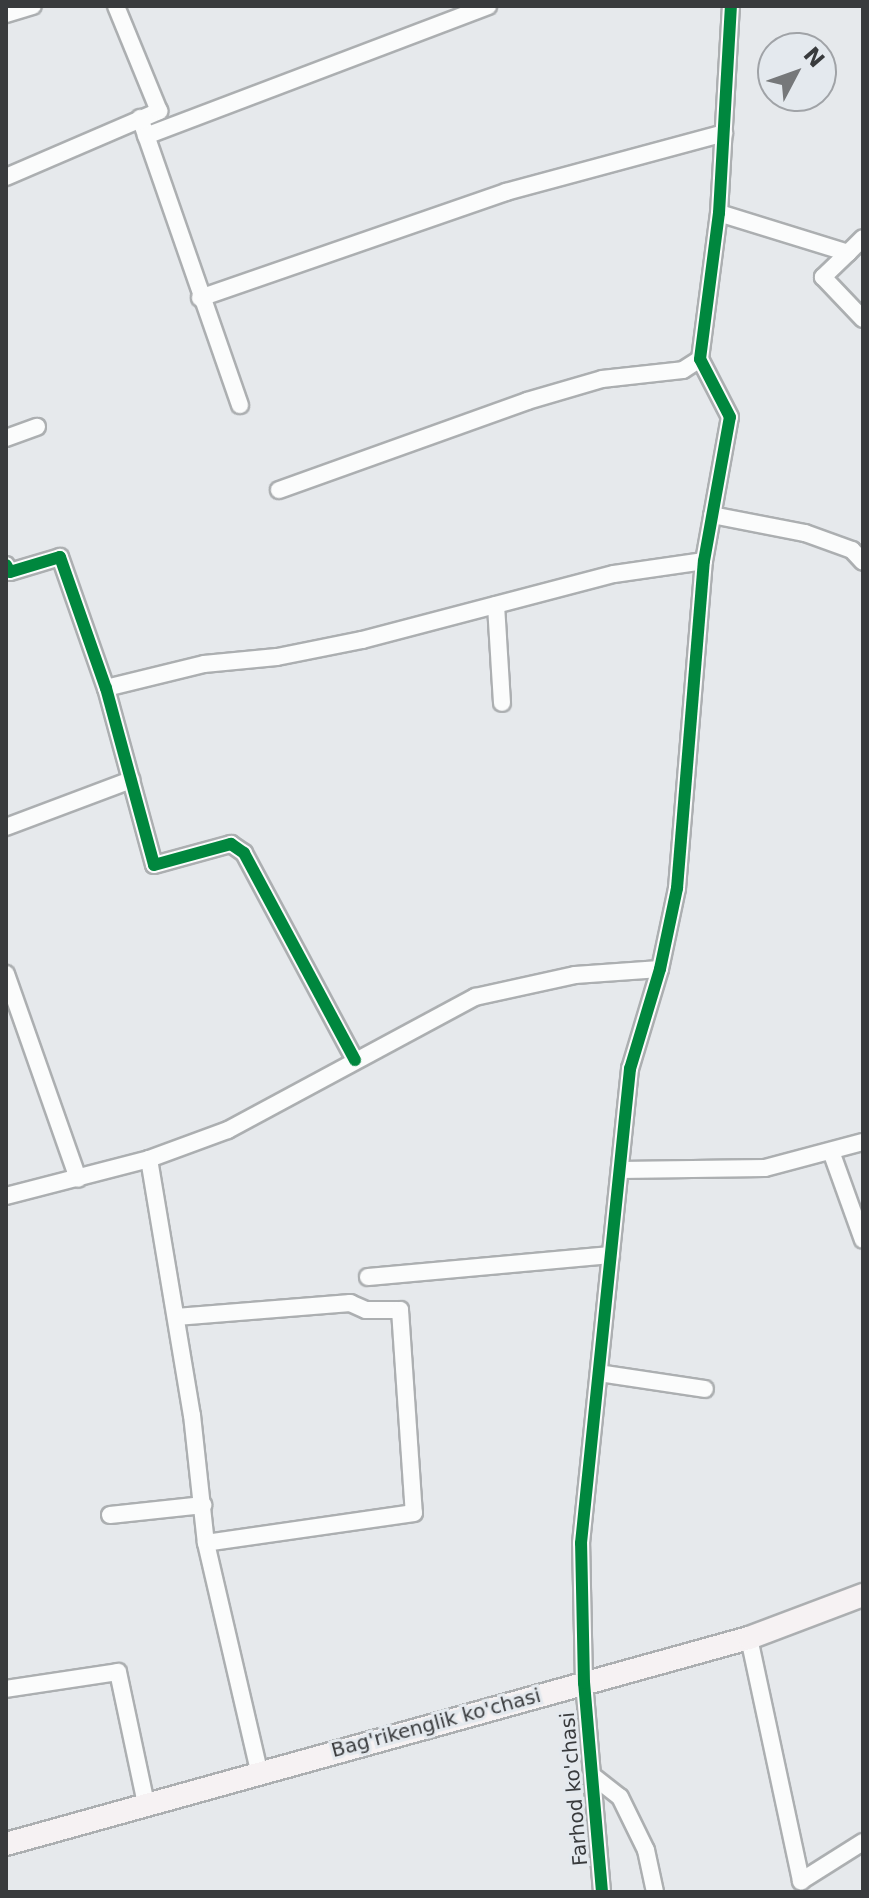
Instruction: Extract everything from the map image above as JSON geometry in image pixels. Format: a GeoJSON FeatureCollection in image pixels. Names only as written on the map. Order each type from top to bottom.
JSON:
{"type":"FeatureCollection","features":[{"type":"Feature","properties":{"kind":"main road","name":"Bag'rikenglik ko'chasi"},"geometry":{"type":"LineString","coordinates":[[6,1844],[259,1770],[749,1638],[863,1595]]}},
{"type":"Feature","properties":{"kind":"street"},"geometry":{"type":"LineString","coordinates":[[6,14],[33,6]]}},
{"type":"Feature","properties":{"kind":"street"},"geometry":{"type":"LineString","coordinates":[[6,177],[159,111],[116,6]]}},
{"type":"Feature","properties":{"kind":"street"},"geometry":{"type":"LineString","coordinates":[[146,136],[488,6]]}},
{"type":"Feature","properties":{"kind":"street"},"geometry":{"type":"LineString","coordinates":[[279,490],[527,401],[602,379],[683,370],[700,359],[719,213],[731,6]]}},
{"type":"Feature","properties":{"kind":"street"},"geometry":{"type":"LineString","coordinates":[[140,118],[200,298],[240,405]]}},
{"type":"Feature","properties":{"kind":"street"},"geometry":{"type":"LineString","coordinates":[[200,298],[506,192],[724,133]]}},
{"type":"Feature","properties":{"kind":"street"},"geometry":{"type":"LineString","coordinates":[[719,213],[848,253]]}},
{"type":"Feature","properties":{"kind":"street"},"geometry":{"type":"LineString","coordinates":[[863,238],[823,277],[863,319]]}},
{"type":"Feature","properties":{"kind":"street","name":"Farhod ko'chasi"},"geometry":{"type":"LineString","coordinates":[[602,1892],[584,1683],[581,1543],[630,1069],[660,969],[677,888],[704,561],[730,417],[700,359]]}},
{"type":"Feature","properties":{"kind":"street"},"geometry":{"type":"LineString","coordinates":[[6,438],[37,427]]}},
{"type":"Feature","properties":{"kind":"street"},"geometry":{"type":"LineString","coordinates":[[712,515],[805,533],[852,550],[863,562]]}},
{"type":"Feature","properties":{"kind":"street"},"geometry":{"type":"LineString","coordinates":[[6,565],[10,572],[60,557],[106,688],[154,865],[231,844],[244,853],[355,1060]]}},
{"type":"Feature","properties":{"kind":"street"},"geometry":{"type":"LineString","coordinates":[[106,688],[204,664],[277,657],[362,640],[614,574],[704,561]]}},
{"type":"Feature","properties":{"kind":"street"},"geometry":{"type":"LineString","coordinates":[[496,605],[502,703]]}},
{"type":"Feature","properties":{"kind":"street"},"geometry":{"type":"LineString","coordinates":[[6,827],[131,780]]}},
{"type":"Feature","properties":{"kind":"street"},"geometry":{"type":"LineString","coordinates":[[6,1196],[149,1159],[228,1130],[475,997],[575,975],[660,969]]}},
{"type":"Feature","properties":{"kind":"street"},"geometry":{"type":"LineString","coordinates":[[6,974],[78,1179]]}},
{"type":"Feature","properties":{"kind":"street"},"geometry":{"type":"LineString","coordinates":[[620,1170],[765,1168],[832,1154],[863,1142]]}},
{"type":"Feature","properties":{"kind":"street"},"geometry":{"type":"LineString","coordinates":[[832,1154],[863,1240]]}},
{"type":"Feature","properties":{"kind":"street"},"geometry":{"type":"LineString","coordinates":[[149,1159],[176,1317],[206,1543],[259,1770]]}},
{"type":"Feature","properties":{"kind":"street"},"geometry":{"type":"LineString","coordinates":[[368,1277],[611,1255]]}},
{"type":"Feature","properties":{"kind":"street"},"geometry":{"type":"LineString","coordinates":[[176,1317],[350,1303],[366,1310],[400,1310],[414,1513],[206,1543]]}},
{"type":"Feature","properties":{"kind":"street"},"geometry":{"type":"LineString","coordinates":[[599,1373],[705,1389]]}},
{"type":"Feature","properties":{"kind":"street"},"geometry":{"type":"LineString","coordinates":[[110,1515],[203,1505]]}},
{"type":"Feature","properties":{"kind":"street"},"geometry":{"type":"LineString","coordinates":[[749,1638],[801,1881],[863,1842]]}},
{"type":"Feature","properties":{"kind":"street"},"geometry":{"type":"LineString","coordinates":[[6,1689],[118,1672],[146,1804]]}},
{"type":"Feature","properties":{"kind":"street"},"geometry":{"type":"LineString","coordinates":[[593,1776],[620,1797],[646,1850],[655,1892]]}},
{"type":"Feature","properties":{"kind":"cycle path"},"geometry":{"type":"LineString","coordinates":[[602,1892],[584,1683],[581,1543],[630,1069],[660,969],[677,888],[704,561],[730,417],[700,359],[719,213],[731,6]]}},
{"type":"Feature","properties":{"kind":"cycle path"},"geometry":{"type":"LineString","coordinates":[[6,565],[10,572],[60,557],[106,688],[154,865],[231,844],[244,853],[355,1060]]}}]}
